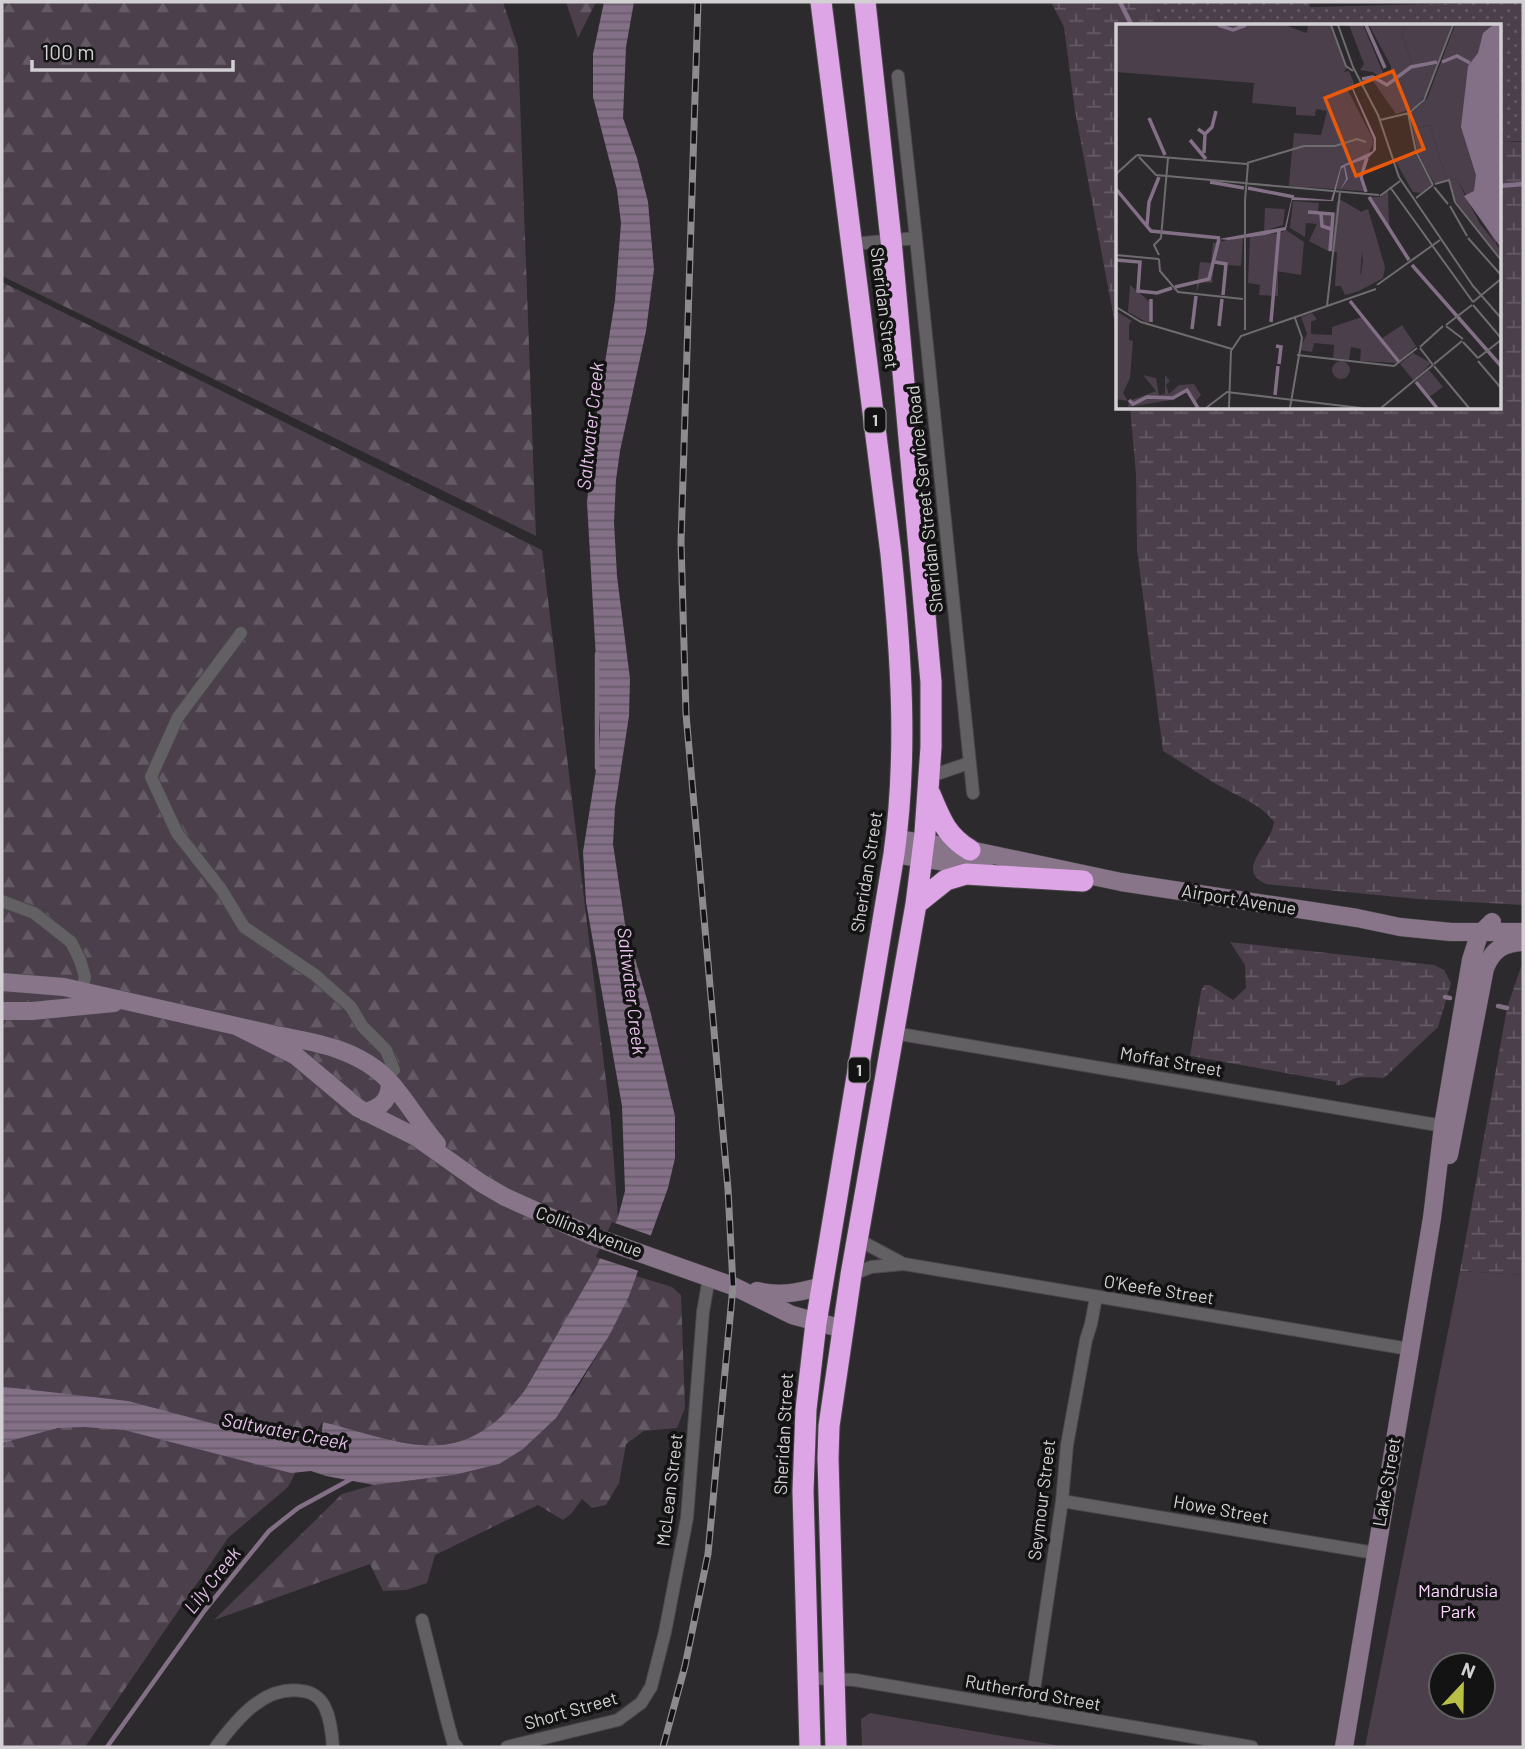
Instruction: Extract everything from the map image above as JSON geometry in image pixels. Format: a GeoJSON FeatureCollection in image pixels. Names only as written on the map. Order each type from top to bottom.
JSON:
{"type":"FeatureCollection","features":[{"type":"Feature","properties":{"kind":"highway","name":"Sheridan Street"},"geometry":{"type":"LineString","coordinates":[[810,1747],[803,1450],[816,1323],[895,846],[902,784],[903,737],[899,637],[877,438],[821,2]]}},
{"type":"Feature","properties":{"kind":"highway","name":"Sheridan Street"},"geometry":{"type":"LineString","coordinates":[[836,1747],[829,1426],[851,1275],[916,904],[928,783],[930,682],[891,240],[874,104],[865,2]]}},
{"type":"Feature","properties":{"kind":"highway"},"geometry":{"type":"LineString","coordinates":[[928,783],[944,828],[958,843],[970,850]]}},
{"type":"Feature","properties":{"kind":"highway"},"geometry":{"type":"LineString","coordinates":[[916,904],[943,882],[966,874],[1083,881]]}},
{"type":"Feature","properties":{"kind":"main road","name":"Airport Avenue"},"geometry":{"type":"LineString","coordinates":[[895,846],[1083,881],[1121,882]]}},
{"type":"Feature","properties":{"kind":"main road","name":"Airport Avenue"},"geometry":{"type":"LineString","coordinates":[[923,851],[970,850],[1121,882],[1357,918],[1400,928],[1487,927],[1523,922]]}},
{"type":"Feature","properties":{"kind":"main road","name":"Airport Avenue"},"geometry":{"type":"LineString","coordinates":[[1487,927],[1523,932]]}},
{"type":"Feature","properties":{"kind":"main road","name":"Lake Street"},"geometry":{"type":"LineString","coordinates":[[1448,1130],[1471,960],[1487,927]]}},
{"type":"Feature","properties":{"kind":"main road","name":"Lake Street"},"geometry":{"type":"LineString","coordinates":[[1344,1747],[1448,1130],[1485,968],[1497,948],[1523,942]]}},
{"type":"Feature","properties":{"kind":"main road","name":"Collins Avenue"},"geometry":{"type":"LineString","coordinates":[[2,982],[64,987],[321,1044],[392,1076],[425,1131],[453,1162]]}},
{"type":"Feature","properties":{"kind":"main road","name":"Collins Avenue"},"geometry":{"type":"LineString","coordinates":[[2,1011],[132,1002]]}},
{"type":"Feature","properties":{"kind":"main road","name":"Collins Avenue"},"geometry":{"type":"LineString","coordinates":[[236,1026],[296,1056],[365,1111],[416,1137],[505,1197],[592,1236],[733,1286],[792,1315],[843,1329]]}},
{"type":"Feature","properties":{"kind":"main road"},"geometry":{"type":"LineString","coordinates":[[311,1069],[308,1060],[311,1051],[321,1044]]}},
{"type":"Feature","properties":{"kind":"main road"},"geometry":{"type":"LineString","coordinates":[[365,1111],[377,1108],[385,1102],[390,1092],[392,1076]]}},
{"type":"Feature","properties":{"kind":"main road","name":"Collins Avenue"},"geometry":{"type":"LineString","coordinates":[[733,1286],[785,1295],[823,1286]]}},
{"type":"Feature","properties":{"kind":"street","name":"Sheridan Street Service Road"},"geometry":{"type":"LineString","coordinates":[[898,76],[973,793]]}},
{"type":"Feature","properties":{"kind":"street"},"geometry":{"type":"LineString","coordinates":[[852,244],[916,237]]}},
{"type":"Feature","properties":{"kind":"street"},"geometry":{"type":"LineString","coordinates":[[241,633],[178,717],[151,777],[177,832],[221,889],[244,927],[316,975],[352,1007],[362,1026],[386,1050],[392,1076]]}},
{"type":"Feature","properties":{"kind":"street"},"geometry":{"type":"LineString","coordinates":[[928,783],[969,763]]}},
{"type":"Feature","properties":{"kind":"street"},"geometry":{"type":"LineString","coordinates":[[2,901],[34,913],[71,942],[85,977],[82,991]]}},
{"type":"Feature","properties":{"kind":"street","name":"Moffat Street"},"geometry":{"type":"LineString","coordinates":[[894,1033],[1448,1130]]}},
{"type":"Feature","properties":{"kind":"street","name":"O'Keefe Street"},"geometry":{"type":"LineString","coordinates":[[858,1239],[904,1264]]}},
{"type":"Feature","properties":{"kind":"street","name":"O'Keefe Street"},"geometry":{"type":"LineString","coordinates":[[851,1275],[871,1267],[904,1264],[1409,1349]]}},
{"type":"Feature","properties":{"kind":"street","name":"McLean Street"},"geometry":{"type":"LineString","coordinates":[[641,1703],[654,1681],[687,1518],[703,1312],[709,1277]]}},
{"type":"Feature","properties":{"kind":"street","name":"Seymour Street"},"geometry":{"type":"LineString","coordinates":[[1031,1710],[1062,1501],[1067,1446],[1096,1297]]}},
{"type":"Feature","properties":{"kind":"street","name":"Howe Street"},"geometry":{"type":"LineString","coordinates":[[1062,1501],[1375,1553]]}},
{"type":"Feature","properties":{"kind":"street"},"geometry":{"type":"LineString","coordinates":[[422,1620],[453,1742],[457,1747]]}},
{"type":"Feature","properties":{"kind":"street","name":"Rutherford Street"},"geometry":{"type":"LineString","coordinates":[[808,1678],[834,1678],[1252,1747]]}},
{"type":"Feature","properties":{"kind":"street"},"geometry":{"type":"LineString","coordinates":[[216,1747],[243,1715],[259,1702],[268,1695],[289,1689],[307,1692],[319,1698],[326,1710],[333,1747]]}},
{"type":"Feature","properties":{"kind":"street","name":"Short Street"},"geometry":{"type":"LineString","coordinates":[[507,1747],[618,1720],[641,1703]]}},
{"type":"Feature","properties":{"kind":"green space"},"geometry":{"type":"Polygon","coordinates":[[[2,2],[503,2],[518,47],[536,536],[2,276],[2,2]]]}},
{"type":"Feature","properties":{"kind":"green space"},"geometry":{"type":"Polygon","coordinates":[[[566,2],[596,2],[578,38],[566,2]]]}},
{"type":"Feature","properties":{"kind":"green space"},"geometry":{"type":"Polygon","coordinates":[[[1051,2],[1152,2],[1161,24],[1116,24],[1116,330],[1075,111],[1064,27],[1051,2]]]}},
{"type":"Feature","properties":{"kind":"green space"},"geometry":{"type":"Polygon","coordinates":[[[1152,2],[1309,2],[1310,7],[1523,2],[1523,141],[1500,141],[1500,24],[1161,24],[1152,2]]]}},
{"type":"Feature","properties":{"kind":"green space"},"geometry":{"type":"Polygon","coordinates":[[[1500,141],[1523,142],[1523,905],[1418,899],[1266,884],[1257,878],[1253,872],[1254,865],[1274,822],[1264,811],[1163,751],[1137,550],[1136,474],[1130,410],[1500,410],[1500,141]]]}},
{"type":"Feature","properties":{"kind":"green space"},"geometry":{"type":"Polygon","coordinates":[[[2,282],[542,550],[611,1122],[618,1217],[597,1265],[525,1390],[501,1416],[479,1433],[456,1442],[432,1445],[381,1438],[322,1422],[288,1487],[228,1538],[85,1747],[2,1747],[2,282]]]}},
{"type":"Feature","properties":{"kind":"green space"},"geometry":{"type":"Polygon","coordinates":[[[1230,942],[1434,965],[1444,970],[1451,983],[1438,1027],[1384,1078],[1356,1078],[1343,1085],[1336,1085],[1336,1082],[1190,1056],[1204,985],[1210,985],[1233,1000],[1246,988],[1245,965],[1230,942]]]}},
{"type":"Feature","properties":{"kind":"green space"},"geometry":{"type":"Polygon","coordinates":[[[1521,967],[1523,1275],[1460,1271],[1507,1008],[1521,967]]]}},
{"type":"Feature","properties":{"kind":"green space","name":"Mandrusia Park"},"geometry":{"type":"Polygon","coordinates":[[[1460,1271],[1523,1275],[1523,1747],[1365,1747],[1460,1271]]]}},
{"type":"Feature","properties":{"kind":"green space"},"geometry":{"type":"Polygon","coordinates":[[[636,1276],[672,1287],[681,1295],[685,1408],[677,1428],[644,1431],[626,1444],[619,1483],[606,1505],[592,1508],[582,1499],[563,1520],[538,1505],[435,1555],[427,1583],[406,1590],[383,1591],[370,1564],[214,1620],[342,1494],[374,1485],[454,1475],[573,1395],[609,1336],[636,1276]]]}},
{"type":"Feature","properties":{"kind":"green space"},"geometry":{"type":"Polygon","coordinates":[[[870,1713],[1066,1747],[862,1747],[861,1719],[870,1713]]]}},
{"type":"Feature","properties":{"kind":"water"},"geometry":{"type":"Polygon","coordinates":[[[604,2],[634,2],[626,47],[623,118],[648,202],[654,269],[646,331],[616,480],[614,522],[617,576],[630,679],[629,716],[615,807],[613,844],[625,924],[650,1010],[675,1116],[675,1158],[668,1188],[629,1296],[609,1336],[556,1418],[523,1449],[499,1464],[454,1475],[374,1485],[311,1471],[291,1473],[124,1430],[84,1427],[58,1428],[2,1443],[2,1387],[128,1401],[226,1427],[322,1446],[341,1447],[344,1443],[321,1437],[323,1422],[408,1443],[432,1445],[456,1442],[479,1433],[501,1416],[525,1390],[597,1265],[618,1217],[625,1191],[622,1106],[586,902],[583,852],[600,729],[587,502],[596,419],[615,300],[621,223],[617,190],[593,97],[593,54],[604,2]]]}},
{"type":"Feature","properties":{"kind":"pier"},"geometry":{"type":"Polygon","coordinates":[[[612,1222],[655,1237],[642,1272],[596,1257],[612,1222]]]}},
{"type":"Feature","properties":{"kind":"waterway","name":"Saltwater Creek"},"geometry":{"type":"LineString","coordinates":[[1120,2],[1131,24]]}},
{"type":"Feature","properties":{"kind":"waterway","name":"Saltwater Creek"},"geometry":{"type":"LineString","coordinates":[[1500,186],[1523,184]]}},
{"type":"Feature","properties":{"kind":"waterway","name":"Saltwater Creek"},"geometry":{"type":"LineString","coordinates":[[597,654],[597,768]]}},
{"type":"Feature","properties":{"kind":"waterway"},"geometry":{"type":"LineString","coordinates":[[1445,997],[1450,998]]}},
{"type":"Feature","properties":{"kind":"waterway"},"geometry":{"type":"LineString","coordinates":[[1498,1006],[1507,1008]]}},
{"type":"Feature","properties":{"kind":"waterway","name":"Lily Creek"},"geometry":{"type":"LineString","coordinates":[[107,1747],[205,1610],[269,1531],[298,1508],[353,1478]]}},
{"type":"Feature","properties":{"kind":"railway"},"geometry":{"type":"LineString","coordinates":[[663,1747],[685,1666],[708,1554],[733,1286],[728,1189],[686,714],[681,542],[698,2]]}}]}
